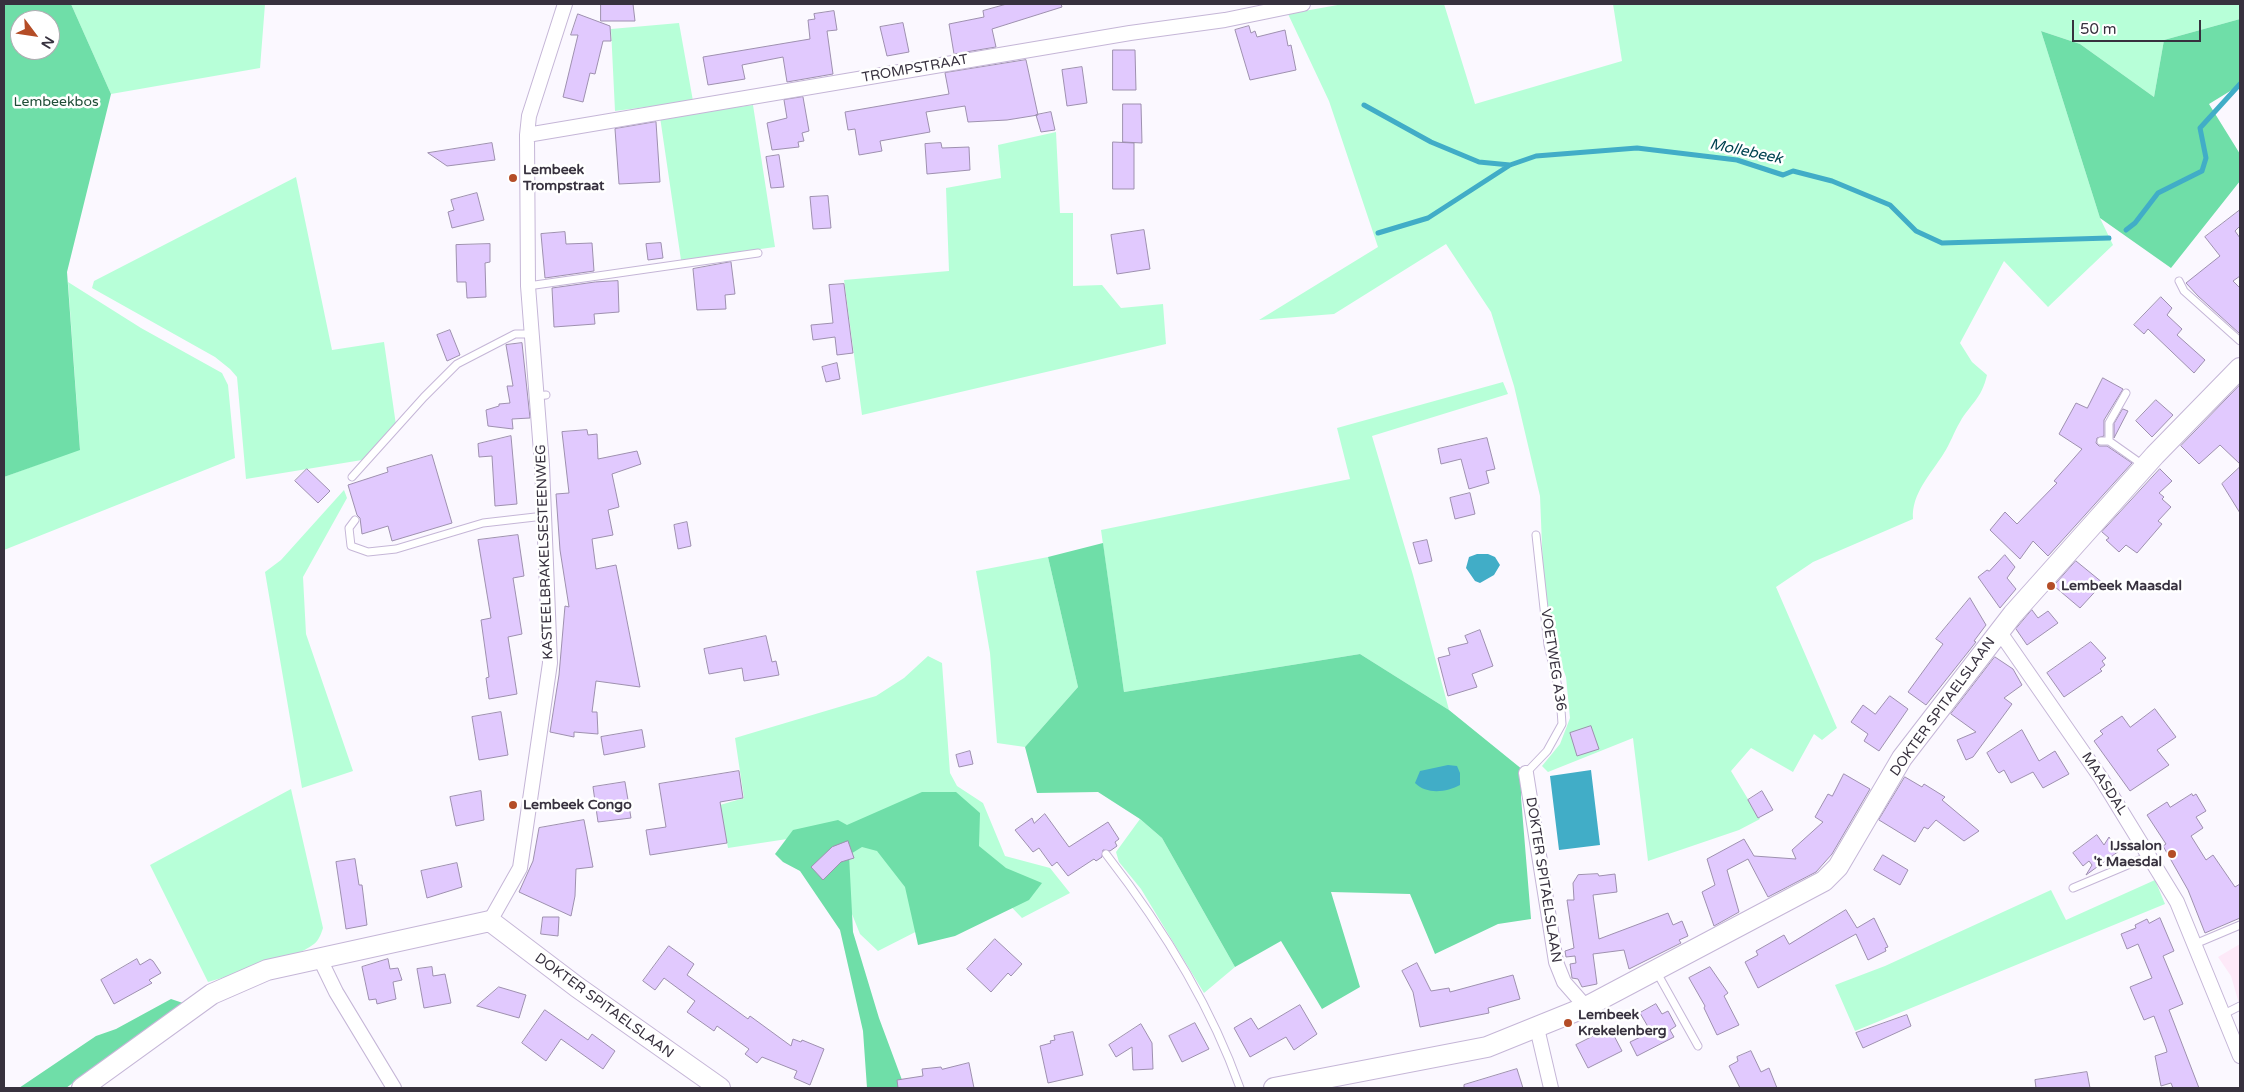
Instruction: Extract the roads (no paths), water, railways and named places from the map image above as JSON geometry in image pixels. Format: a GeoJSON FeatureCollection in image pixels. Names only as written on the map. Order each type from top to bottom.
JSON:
{"type":"FeatureCollection","features":[{"type":"Feature","properties":{"kind":"street","name":"KASTEELBRAKELSESTEENWEG"},"geometry":{"type":"LineString","coordinates":[[490,921],[520,868],[550,654],[541,396],[531,334],[528,286],[527,135],[529,116],[565,4]]}},
{"type":"Feature","properties":{"kind":"street","name":"TROMPSTRAAT"},"geometry":{"type":"LineString","coordinates":[[527,135],[1130,33],[1225,20],[1303,4]]}},
{"type":"Feature","properties":{"kind":"street","name":"DOKTER SPITAELSLAAN"},"geometry":{"type":"LineString","coordinates":[[1274,1088],[1487,1047],[1586,1007],[1824,881],[1838,867],[1902,758],[1999,631],[2043,578],[2145,466],[2240,368]]}},
{"type":"Feature","properties":{"kind":"street","name":"MAASDAL"},"geometry":{"type":"LineString","coordinates":[[1999,631],[2101,778],[2178,902],[2240,1056]]}},
{"type":"Feature","properties":{"kind":"street","name":"DOKTER SPITAELSLAAN"},"geometry":{"type":"LineString","coordinates":[[1526,773],[1556,962],[1564,982],[1586,1007]]}},
{"type":"Feature","properties":{"kind":"street","name":"DOKTER SPITAELSLAAN"},"geometry":{"type":"LineString","coordinates":[[490,921],[577,987],[720,1088]]}},
{"type":"Feature","properties":{"kind":"street"},"geometry":{"type":"LineString","coordinates":[[82,1088],[212,994],[267,970],[319,957],[490,921]]}},
{"type":"Feature","properties":{"kind":"street"},"geometry":{"type":"LineString","coordinates":[[319,957],[336,992],[394,1088]]}},
{"type":"Feature","properties":{"kind":"street"},"geometry":{"type":"LineString","coordinates":[[1537,1028],[1551,1088]]}},
{"type":"Feature","properties":{"kind":"lane"},"geometry":{"type":"LineString","coordinates":[[528,286],[758,253]]}},
{"type":"Feature","properties":{"kind":"lane"},"geometry":{"type":"LineString","coordinates":[[2179,280],[2184,291],[2240,341]]}},
{"type":"Feature","properties":{"kind":"lane"},"geometry":{"type":"LineString","coordinates":[[352,478],[424,397],[457,364],[515,334],[531,334]]}},
{"type":"Feature","properties":{"kind":"lane"},"geometry":{"type":"LineString","coordinates":[[2126,393],[2109,423],[2105,441],[2145,466]]}},
{"type":"Feature","properties":{"kind":"lane"},"geometry":{"type":"LineString","coordinates":[[354,520],[348,528],[351,546],[368,552],[396,549],[483,523],[545,516]]}},
{"type":"Feature","properties":{"kind":"lane","name":"VOETWEG A36"},"geometry":{"type":"LineString","coordinates":[[1526,773],[1548,751],[1562,724],[1560,695],[1548,646],[1536,535]]}},
{"type":"Feature","properties":{"kind":"lane"},"geometry":{"type":"LineString","coordinates":[[1106,854],[1140,898],[1210,1013],[1226,1048],[1240,1088]]}},
{"type":"Feature","properties":{"kind":"lane"},"geometry":{"type":"LineString","coordinates":[[2073,888],[2149,856]]}},
{"type":"Feature","properties":{"kind":"lane"},"geometry":{"type":"LineString","coordinates":[[2195,944],[2240,925]]}},
{"type":"Feature","properties":{"kind":"lane"},"geometry":{"type":"LineString","coordinates":[[1656,970],[1698,1046]]}},
{"type":"Feature","properties":{"kind":"lane"},"geometry":{"type":"LineString","coordinates":[[2224,1014],[2240,1006]]}},
{"type":"Feature","properties":{"kind":"water"},"geometry":{"type":"Polygon","coordinates":[[[1477,554],[1488,554],[1495,557],[1500,565],[1494,575],[1480,583],[1475,581],[1466,568],[1469,557],[1477,554]]]}},
{"type":"Feature","properties":{"kind":"water"},"geometry":{"type":"Polygon","coordinates":[[[1448,765],[1457,766],[1460,773],[1460,785],[1443,791],[1431,791],[1415,783],[1420,771],[1448,765]]]}},
{"type":"Feature","properties":{"kind":"water"},"geometry":{"type":"Polygon","coordinates":[[[1591,770],[1600,845],[1559,850],[1550,776],[1591,770]]]}},
{"type":"Feature","properties":{"kind":"waterway","name":"Mollebeek"},"geometry":{"type":"LineString","coordinates":[[2126,230],[2135,223],[2158,193],[2202,171],[2206,158],[2200,128],[2240,84]]}},
{"type":"Feature","properties":{"kind":"waterway"},"geometry":{"type":"LineString","coordinates":[[1364,105],[1431,142],[1479,162],[1510,165]]}},
{"type":"Feature","properties":{"kind":"waterway","name":"Mollebeek"},"geometry":{"type":"LineString","coordinates":[[1378,233],[1428,218],[1510,165],[1536,156],[1637,148],[1737,160],[1783,175],[1793,171],[1832,181],[1890,205],[1916,231],[1942,243],[2109,238]]}},
{"type":"Feature","properties":{"kind":"place","name":"Lembeek Trompstraat"},"geometry":{"type":"Point","coordinates":[513,178]}},
{"type":"Feature","properties":{"kind":"place","name":"Lembeek Maasdal"},"geometry":{"type":"Point","coordinates":[2051,586]}},
{"type":"Feature","properties":{"kind":"place","name":"Lembeek Congo"},"geometry":{"type":"Point","coordinates":[513,805]}},
{"type":"Feature","properties":{"kind":"place","name":"IJssalon 't Maesdal"},"geometry":{"type":"Point","coordinates":[2172,854]}},
{"type":"Feature","properties":{"kind":"place","name":"Lembeek Krekelenberg"},"geometry":{"type":"Point","coordinates":[1568,1023]}},
{"type":"Feature","properties":{"kind":"park label","name":"Lembeekbos"},"geometry":{"type":"Point","coordinates":[56,102]}}]}
